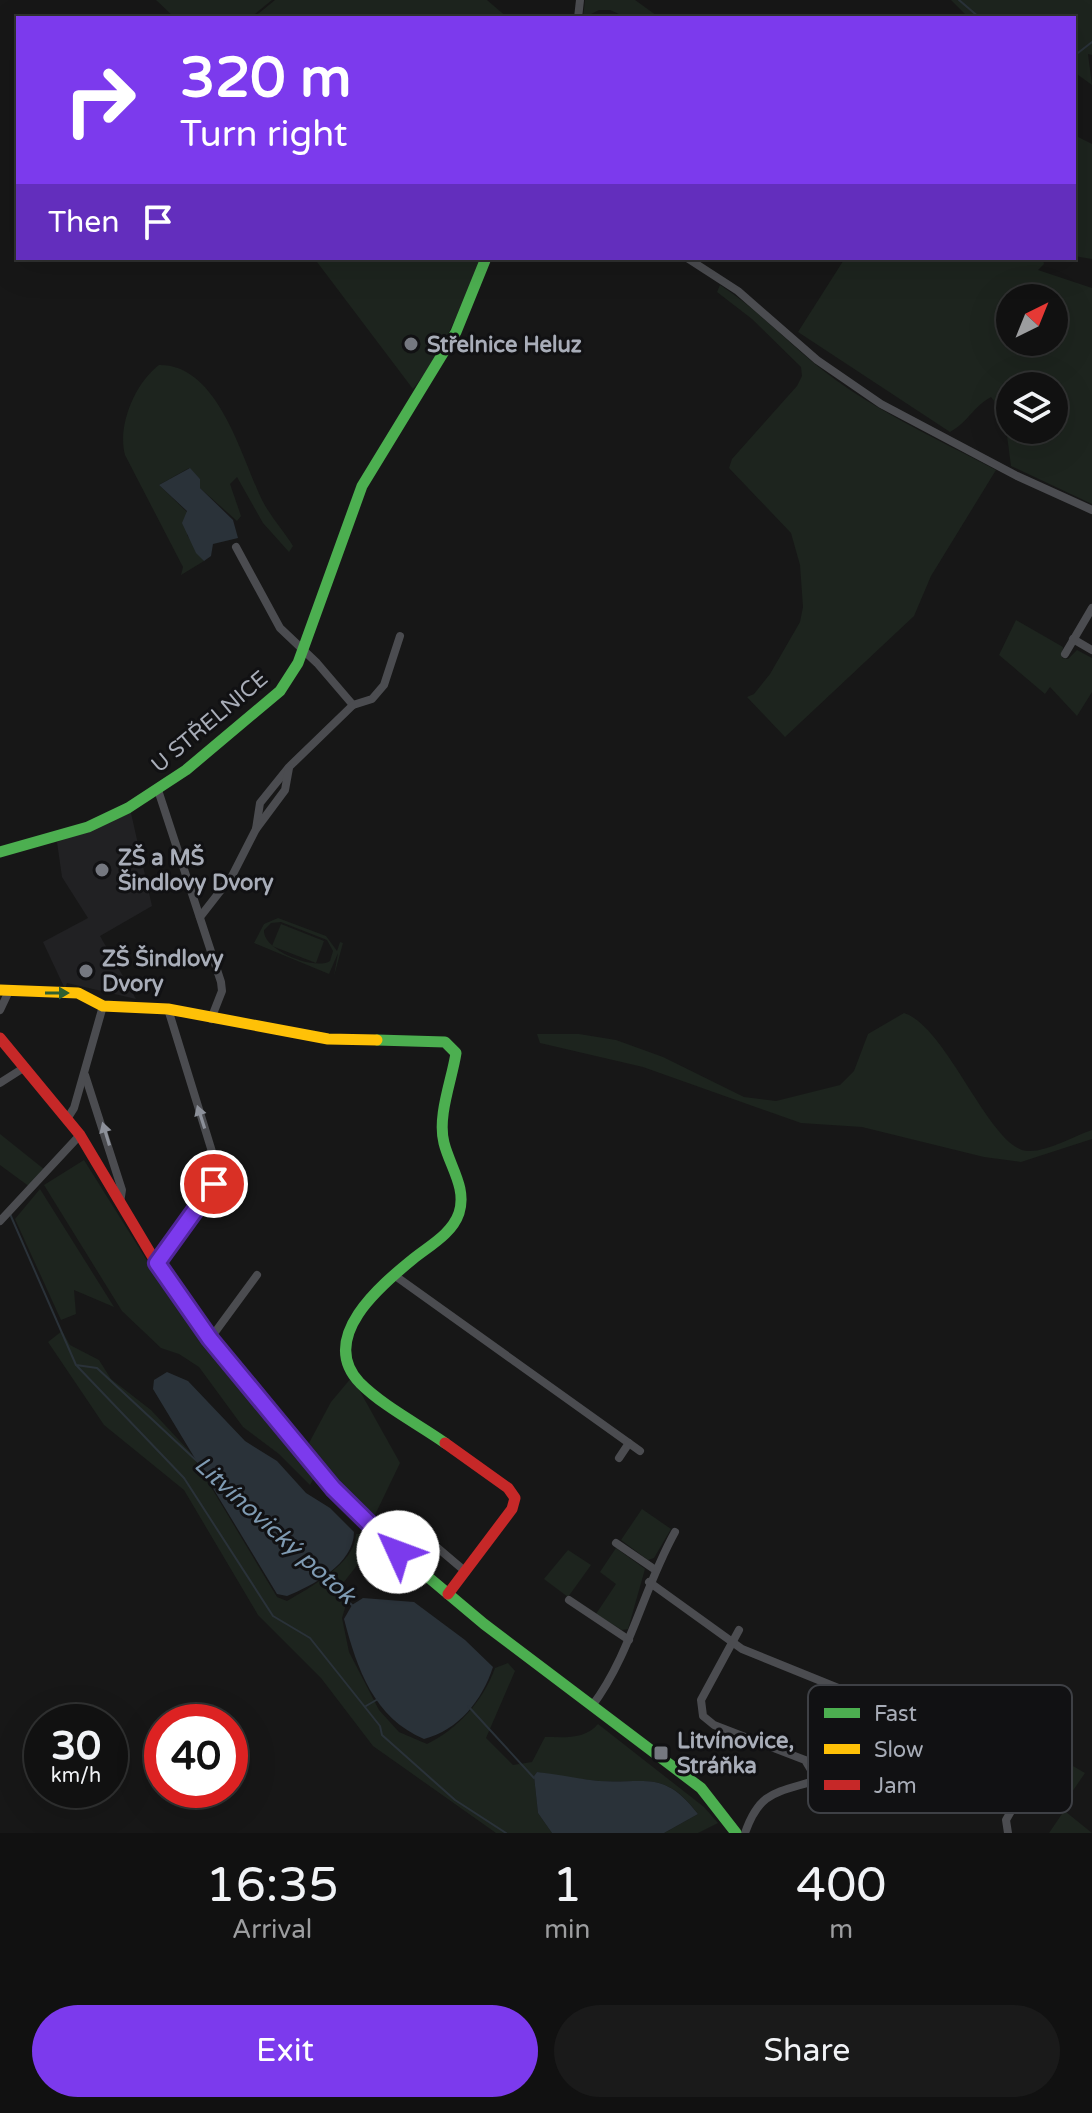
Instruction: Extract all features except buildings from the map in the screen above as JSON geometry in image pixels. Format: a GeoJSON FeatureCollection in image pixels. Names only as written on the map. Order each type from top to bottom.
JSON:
{"type":"FeatureCollection","features":[{"type":"Feature","properties":{"kind":"street","name":"U STŘELNICE"},"geometry":{"type":"LineString","coordinates":[[211,1019],[222,991],[221,982],[158,790],[269,702],[291,676],[367,474],[456,332],[485,260]]}},
{"type":"Feature","properties":{"kind":"street"},"geometry":{"type":"LineString","coordinates":[[690,260],[738,291],[817,360],[881,404],[1017,476],[1092,510]]}},
{"type":"Feature","properties":{"kind":"street"},"geometry":{"type":"LineString","coordinates":[[236,547],[280,628],[353,705]]}},
{"type":"Feature","properties":{"kind":"street"},"geometry":{"type":"LineString","coordinates":[[1065,654],[1092,608]]}},
{"type":"Feature","properties":{"kind":"street"},"geometry":{"type":"LineString","coordinates":[[200,917],[232,876],[256,829],[285,790],[289,767],[353,705],[372,699],[384,685],[400,636]]}},
{"type":"Feature","properties":{"kind":"street"},"geometry":{"type":"LineString","coordinates":[[1073,639],[1092,650]]}},
{"type":"Feature","properties":{"kind":"street"},"geometry":{"type":"LineString","coordinates":[[0,852],[103,821],[158,790]]}},
{"type":"Feature","properties":{"kind":"street"},"geometry":{"type":"LineString","coordinates":[[0,1010],[4,990],[78,993],[103,1006],[168,1009],[328,1039],[445,1042],[454,1048],[456,1053],[443,1141],[463,1199],[453,1226],[394,1275],[355,1317],[345,1340],[348,1365],[373,1394],[508,1488],[515,1498],[512,1509],[448,1594]]}},
{"type":"Feature","properties":{"kind":"street"},"geometry":{"type":"LineString","coordinates":[[67,1119],[85,1075],[103,1006]]}},
{"type":"Feature","properties":{"kind":"street"},"geometry":{"type":"LineString","coordinates":[[157,1263],[210,1192],[216,1176],[168,1009]]}},
{"type":"Feature","properties":{"kind":"street"},"geometry":{"type":"LineString","coordinates":[[0,1038],[80,1135],[157,1263],[210,1339],[333,1488],[384,1540],[448,1594],[701,1788],[736,1833]]}},
{"type":"Feature","properties":{"kind":"street"},"geometry":{"type":"LineString","coordinates":[[0,1083],[25,1067]]}},
{"type":"Feature","properties":{"kind":"street"},"geometry":{"type":"LineString","coordinates":[[85,1075],[122,1190],[120,1204]]}},
{"type":"Feature","properties":{"kind":"street"},"geometry":{"type":"LineString","coordinates":[[0,1221],[80,1135]]}},
{"type":"Feature","properties":{"kind":"street"},"geometry":{"type":"LineString","coordinates":[[210,1339],[257,1275]]}},
{"type":"Feature","properties":{"kind":"street"},"geometry":{"type":"LineString","coordinates":[[394,1275],[640,1451]]}},
{"type":"Feature","properties":{"kind":"street"},"geometry":{"type":"LineString","coordinates":[[619,1458],[629,1443]]}},
{"type":"Feature","properties":{"kind":"street"},"geometry":{"type":"LineString","coordinates":[[400,1516],[466,1572]]}},
{"type":"Feature","properties":{"kind":"street"},"geometry":{"type":"LineString","coordinates":[[592,1706],[629,1640],[654,1569],[675,1532]]}},
{"type":"Feature","properties":{"kind":"street"},"geometry":{"type":"LineString","coordinates":[[616,1543],[654,1569]]}},
{"type":"Feature","properties":{"kind":"street"},"geometry":{"type":"LineString","coordinates":[[649,1582],[749,1653],[831,1685]]}},
{"type":"Feature","properties":{"kind":"street"},"geometry":{"type":"LineString","coordinates":[[569,1600],[629,1640]]}},
{"type":"Feature","properties":{"kind":"street"},"geometry":{"type":"LineString","coordinates":[[739,1630],[701,1700],[703,1716],[714,1725],[808,1761]]}},
{"type":"Feature","properties":{"kind":"street"},"geometry":{"type":"LineString","coordinates":[[745,1833],[753,1809],[762,1800],[808,1783]]}},
{"type":"Feature","properties":{"kind":"street"},"geometry":{"type":"LineString","coordinates":[[1008,1833],[1006,1820],[1010,1813]]}},
{"type":"Feature","properties":{"kind":"shaded area"},"geometry":{"type":"Polygon","coordinates":[[[156,0],[272,0],[252,16],[173,16],[156,0]]]}},
{"type":"Feature","properties":{"kind":"shaded area"},"geometry":{"type":"Polygon","coordinates":[[[275,0],[487,0],[506,16],[255,16],[275,0]]]}},
{"type":"Feature","properties":{"kind":"shaded area"},"geometry":{"type":"Polygon","coordinates":[[[585,0],[635,0],[657,16],[624,16],[610,10],[599,10],[583,16],[585,0]]]}},
{"type":"Feature","properties":{"kind":"shaded area"},"geometry":{"type":"Polygon","coordinates":[[[951,0],[1092,0],[1092,55],[1088,54],[1092,85],[1076,73],[1076,16],[967,16],[951,0]]]}},
{"type":"Feature","properties":{"kind":"shaded area"},"geometry":{"type":"Polygon","coordinates":[[[1076,136],[1092,144],[1092,259],[1076,256],[1076,136]]]}},
{"type":"Feature","properties":{"kind":"shaded area","name":"Střelnice Heluz"},"geometry":{"type":"Polygon","coordinates":[[[316,260],[480,260],[444,343],[413,389],[316,260]]]}},
{"type":"Feature","properties":{"kind":"shaded area"},"geometry":{"type":"Polygon","coordinates":[[[844,260],[1043,260],[1044,264],[1038,270],[1092,288],[1092,504],[1011,466],[1008,444],[1068,444],[1068,372],[996,372],[996,403],[991,397],[950,432],[798,332],[844,260]]]}},
{"type":"Feature","properties":{"kind":"shaded area"},"geometry":{"type":"Polygon","coordinates":[[[720,285],[857,395],[996,470],[931,576],[914,616],[785,737],[747,697],[754,694],[770,674],[800,622],[803,607],[800,565],[791,533],[729,468],[732,459],[797,386],[802,376],[801,367],[752,319],[717,292],[720,285]]]}},
{"type":"Feature","properties":{"kind":"shaded area"},"geometry":{"type":"Polygon","coordinates":[[[159,365],[180,369],[197,379],[212,396],[236,438],[262,500],[293,546],[289,552],[263,523],[237,477],[230,484],[241,516],[237,521],[200,488],[200,479],[189,468],[159,485],[187,512],[187,535],[204,561],[181,575],[183,567],[125,455],[123,444],[130,406],[142,383],[159,365]]]}},
{"type":"Feature","properties":{"kind":"shaded area"},"geometry":{"type":"Polygon","coordinates":[[[1016,620],[1063,647],[1062,658],[1068,659],[1077,650],[1092,658],[1092,692],[1077,716],[1050,687],[1045,694],[999,655],[1016,620]]]}},
{"type":"Feature","properties":{"kind":"shaded area","name":"ZŠ a MŠ Šindlovy Dvory"},"geometry":{"type":"Polygon","coordinates":[[[131,813],[152,906],[100,936],[136,999],[67,983],[65,989],[43,942],[88,918],[62,877],[57,842],[131,813]]]}},
{"type":"Feature","properties":{"kind":"shaded area"},"geometry":{"type":"Polygon","coordinates":[[[278,918],[326,936],[337,951],[340,942],[343,943],[334,976],[338,953],[329,974],[254,943],[264,924],[278,918]],[[281,922],[271,923],[264,930],[271,945],[291,957],[313,963],[330,961],[333,951],[327,940],[281,922]]]}},
{"type":"Feature","properties":{"kind":"shaded area"},"geometry":{"type":"Polygon","coordinates":[[[281,924],[324,941],[316,963],[272,946],[281,924]]]}},
{"type":"Feature","properties":{"kind":"shaded area"},"geometry":{"type":"Polygon","coordinates":[[[904,1013],[920,1023],[936,1040],[984,1111],[1014,1146],[1035,1151],[1092,1130],[1092,1139],[1021,1162],[984,1157],[862,1127],[801,1123],[643,1067],[540,1043],[537,1034],[579,1034],[616,1040],[663,1057],[744,1097],[776,1101],[840,1085],[854,1071],[868,1034],[904,1013]]]}},
{"type":"Feature","properties":{"kind":"shaded area"},"geometry":{"type":"Polygon","coordinates":[[[0,1134],[45,1170],[30,1187],[0,1165],[0,1134]]]}},
{"type":"Feature","properties":{"kind":"shaded area"},"geometry":{"type":"Polygon","coordinates":[[[84,1160],[178,1310],[314,1478],[310,1485],[279,1454],[243,1427],[199,1367],[179,1354],[161,1348],[122,1311],[44,1185],[84,1160]]]}},
{"type":"Feature","properties":{"kind":"shaded area"},"geometry":{"type":"Polygon","coordinates":[[[40,1189],[114,1307],[74,1290],[76,1314],[61,1320],[15,1219],[40,1189]]]}},
{"type":"Feature","properties":{"kind":"shaded area"},"geometry":{"type":"Polygon","coordinates":[[[62,1331],[70,1345],[99,1360],[111,1379],[151,1410],[190,1452],[277,1597],[287,1601],[330,1574],[348,1555],[356,1534],[364,1534],[373,1545],[340,1587],[349,1595],[342,1618],[349,1652],[379,1710],[399,1732],[427,1744],[438,1738],[468,1713],[484,1692],[495,1668],[508,1663],[515,1671],[486,1738],[513,1765],[532,1762],[545,1737],[580,1735],[598,1724],[704,1807],[718,1823],[698,1833],[664,1833],[698,1814],[675,1790],[653,1782],[599,1781],[537,1772],[534,1776],[538,1813],[552,1833],[496,1833],[373,1746],[321,1678],[258,1615],[184,1490],[104,1425],[48,1342],[62,1331]]]}},
{"type":"Feature","properties":{"kind":"shaded area"},"geometry":{"type":"Polygon","coordinates":[[[352,1377],[400,1463],[374,1517],[336,1479],[309,1443],[331,1402],[352,1377]]]}},
{"type":"Feature","properties":{"kind":"shaded area"},"geometry":{"type":"Polygon","coordinates":[[[642,1509],[671,1529],[654,1558],[648,1560],[621,1540],[642,1509]]]}},
{"type":"Feature","properties":{"kind":"shaded area"},"geometry":{"type":"Polygon","coordinates":[[[616,1548],[645,1569],[628,1629],[622,1630],[596,1614],[616,1584],[600,1572],[616,1548]]]}},
{"type":"Feature","properties":{"kind":"shaded area"},"geometry":{"type":"Polygon","coordinates":[[[568,1550],[591,1565],[568,1597],[544,1579],[568,1550]]]}},
{"type":"Feature","properties":{"kind":"shaded area"},"geometry":{"type":"Polygon","coordinates":[[[1072,1766],[1085,1773],[1072,1792],[1072,1766]]]}},
{"type":"Feature","properties":{"kind":"shaded area"},"geometry":{"type":"Polygon","coordinates":[[[1063,1813],[1067,1813],[1092,1833],[1049,1833],[1063,1813]]]}},
{"type":"Feature","properties":{"kind":"water"},"geometry":{"type":"Polygon","coordinates":[[[190,468],[200,479],[200,488],[233,520],[238,538],[213,544],[211,556],[204,561],[196,553],[182,523],[187,511],[159,485],[190,468]]]}},
{"type":"Feature","properties":{"kind":"water"},"geometry":{"type":"Polygon","coordinates":[[[167,1372],[188,1381],[245,1441],[277,1461],[306,1493],[330,1508],[354,1532],[347,1554],[330,1572],[287,1596],[277,1594],[153,1389],[154,1380],[167,1372]]]}},
{"type":"Feature","properties":{"kind":"water"},"geometry":{"type":"Polygon","coordinates":[[[363,1598],[414,1602],[465,1640],[493,1667],[475,1702],[448,1729],[424,1739],[392,1718],[370,1690],[344,1619],[352,1605],[363,1598]]]}},
{"type":"Feature","properties":{"kind":"water"},"geometry":{"type":"Polygon","coordinates":[[[537,1772],[599,1781],[653,1782],[675,1790],[698,1814],[664,1833],[552,1833],[538,1813],[534,1776],[537,1772]]]}},
{"type":"Feature","properties":{"kind":"waterway"},"geometry":{"type":"LineString","coordinates":[[959,0],[978,16]]}},
{"type":"Feature","properties":{"kind":"waterway"},"geometry":{"type":"LineString","coordinates":[[1076,54],[1092,42]]}},
{"type":"Feature","properties":{"kind":"waterway","name":"Litvínovický potok"},"geometry":{"type":"LineString","coordinates":[[10,1214],[76,1365],[97,1368],[199,1463]]}},
{"type":"Feature","properties":{"kind":"waterway"},"geometry":{"type":"LineString","coordinates":[[77,1366],[184,1478],[273,1616],[310,1638],[380,1726],[382,1735],[455,1800],[506,1833]]}},
{"type":"Feature","properties":{"kind":"waterway","name":"Litvínovický potok"},"geometry":{"type":"LineString","coordinates":[[321,1576],[352,1605]]}},
{"type":"Feature","properties":{"kind":"waterway"},"geometry":{"type":"LineString","coordinates":[[366,1706],[378,1699]]}},
{"type":"Feature","properties":{"kind":"waterway","name":"Litvínovický potok"},"geometry":{"type":"LineString","coordinates":[[468,1706],[534,1778]]}},
{"type":"Feature","properties":{"kind":"traffic: fast"},"geometry":{"type":"LineString","coordinates":[[0,852],[88,827],[128,808],[186,770],[280,691],[298,663],[362,486],[456,332],[485,260]]}},
{"type":"Feature","properties":{"kind":"traffic: fast"},"geometry":{"type":"LineString","coordinates":[[377,1040],[445,1042],[456,1053],[442,1132],[459,1186],[461,1204],[456,1220],[446,1233],[385,1283],[358,1314],[349,1331],[346,1348],[349,1366],[369,1391],[445,1443]]}},
{"type":"Feature","properties":{"kind":"traffic: fast"},"geometry":{"type":"LineString","coordinates":[[164,1276],[203,1330],[333,1488],[384,1540],[484,1624],[701,1788],[736,1833]]}},
{"type":"Feature","properties":{"kind":"traffic: slow"},"geometry":{"type":"LineString","coordinates":[[0,990],[78,993],[103,1006],[168,1009],[328,1039],[377,1040]]}},
{"type":"Feature","properties":{"kind":"traffic: jam"},"geometry":{"type":"LineString","coordinates":[[0,1038],[80,1135],[164,1276]]}},
{"type":"Feature","properties":{"kind":"traffic: jam"},"geometry":{"type":"LineString","coordinates":[[445,1443],[508,1488],[515,1498],[512,1509],[448,1594]]}},
{"type":"Feature","properties":{"kind":"place","name":"Střelnice Heluz"},"geometry":{"type":"Point","coordinates":[411,344]}},
{"type":"Feature","properties":{"kind":"place","name":"ZŠ a MŠ Šindlovy Dvory"},"geometry":{"type":"Point","coordinates":[102,870]}},
{"type":"Feature","properties":{"kind":"place","name":"ZŠ Šindlovy Dvory"},"geometry":{"type":"Point","coordinates":[86,971]}},
{"type":"Feature","properties":{"kind":"place","name":"Litvínovice, Stráňka"},"geometry":{"type":"Point","coordinates":[661,1753]}},
{"type":"Feature","properties":{"kind":"route"},"geometry":{"type":"LineString","coordinates":[[214,1184],[157,1263],[210,1339],[333,1488],[398,1552]]}}]}
